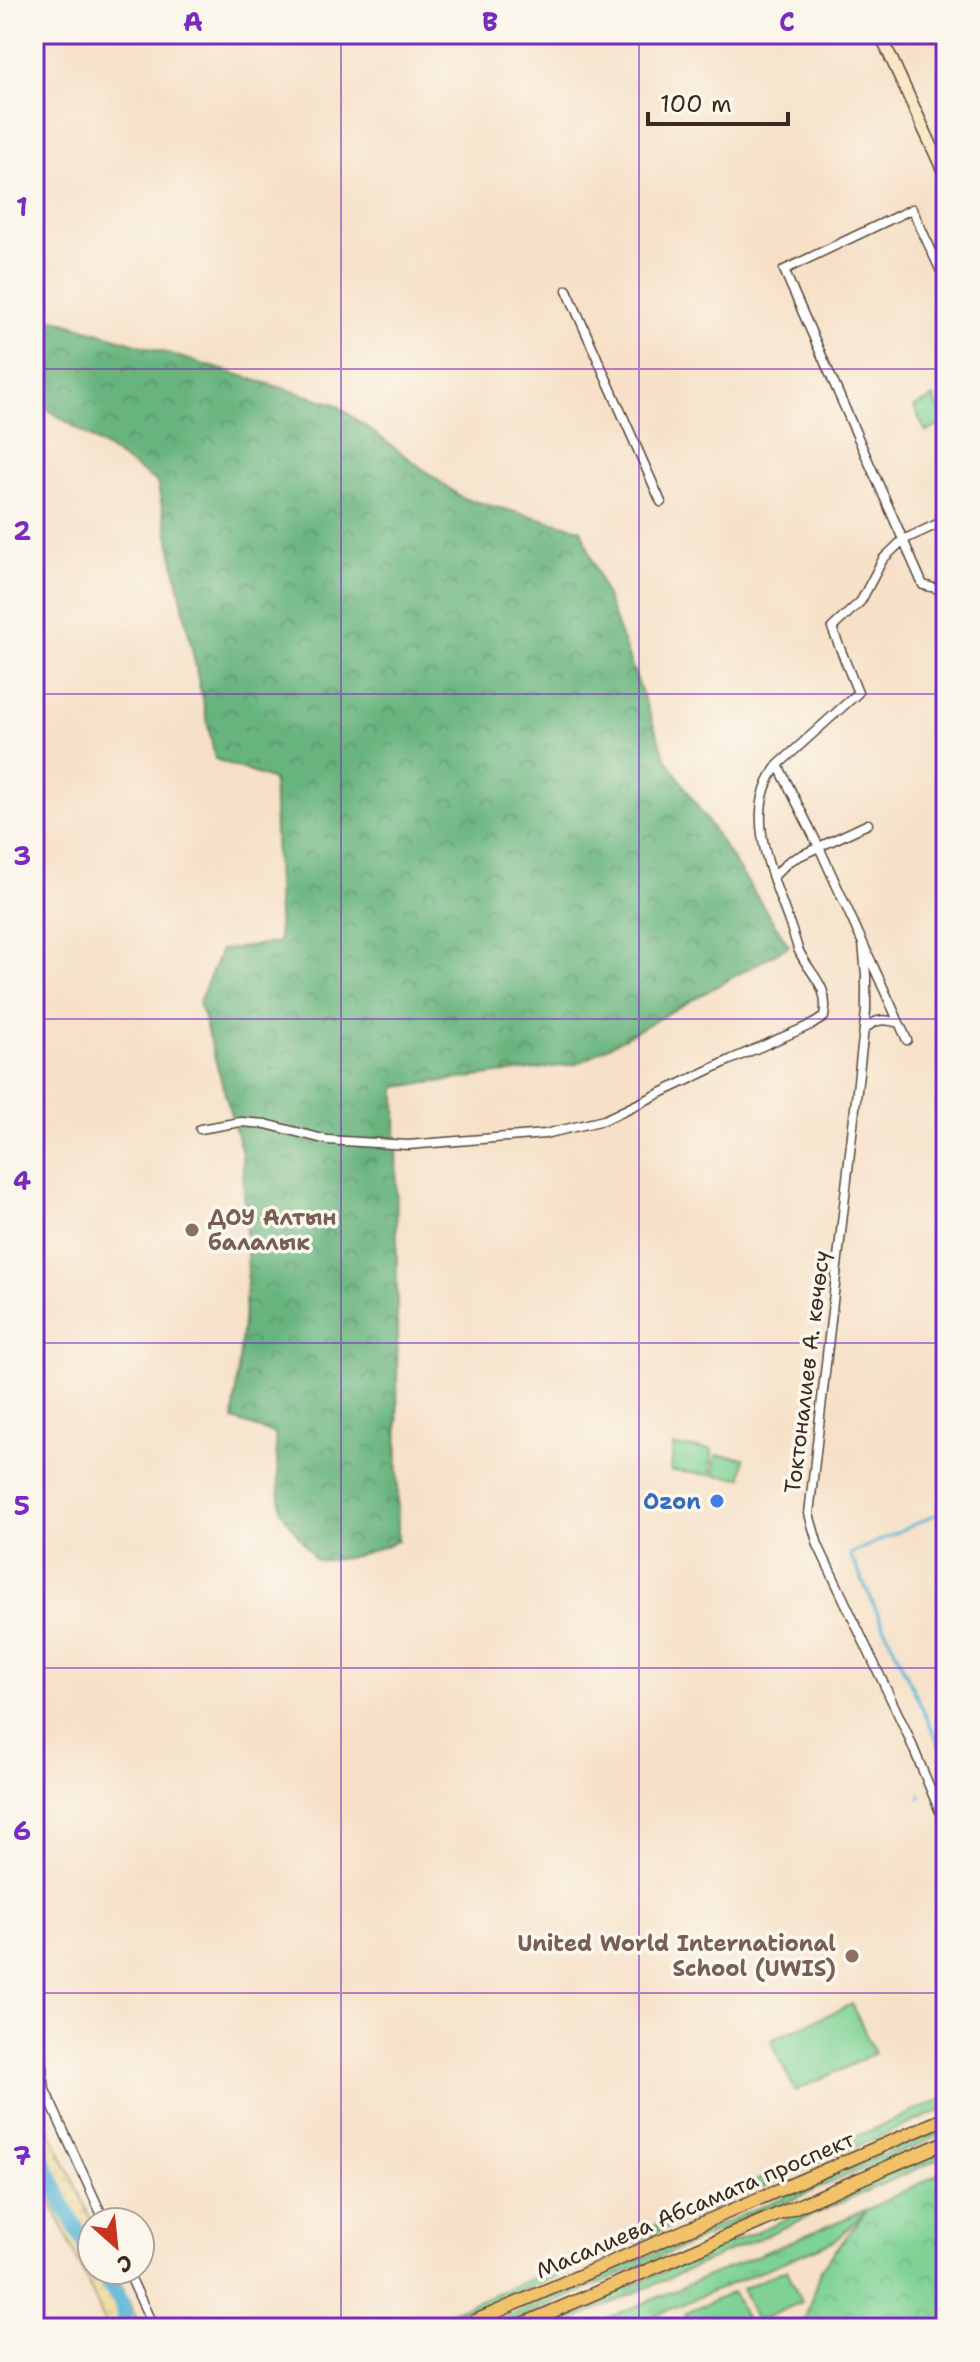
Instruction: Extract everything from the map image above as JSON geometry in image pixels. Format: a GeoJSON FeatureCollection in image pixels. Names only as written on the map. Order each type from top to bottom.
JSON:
{"type":"FeatureCollection","features":[{"type":"Feature","properties":{"kind":"main road"},"geometry":{"type":"LineString","coordinates":[[880,34],[946,177]]}},
{"type":"Feature","properties":{"kind":"main road","name":"Масалиева Абсамата проспект"},"geometry":{"type":"LineString","coordinates":[[459,2328],[946,2118]]}},
{"type":"Feature","properties":{"kind":"main road","name":"Масалиева Абсамата проспект"},"geometry":{"type":"LineString","coordinates":[[514,2328],[946,2142]]}},
{"type":"Feature","properties":{"kind":"street"},"geometry":{"type":"LineString","coordinates":[[946,282],[912,209],[784,270],[923,585],[946,591]]}},
{"type":"Feature","properties":{"kind":"street"},"geometry":{"type":"LineString","coordinates":[[567,290],[661,502]]}},
{"type":"Feature","properties":{"kind":"street"},"geometry":{"type":"LineString","coordinates":[[200,1129],[241,1122],[254,1123],[327,1140],[408,1145],[545,1134],[604,1120],[824,1017],[825,990],[805,965],[798,949],[760,835],[761,802],[767,779],[778,765],[858,693],[832,628],[861,601],[883,559],[903,540],[946,520]]}},
{"type":"Feature","properties":{"kind":"street"},"geometry":{"type":"LineString","coordinates":[[778,765],[907,1040]]}},
{"type":"Feature","properties":{"kind":"street"},"geometry":{"type":"LineString","coordinates":[[774,876],[789,861],[868,824]]}},
{"type":"Feature","properties":{"kind":"street","name":"Токтоналиев А. көчөсү"},"geometry":{"type":"LineString","coordinates":[[863,943],[867,993],[864,1031],[809,1514],[818,1545],[907,1733],[946,1826]]}},
{"type":"Feature","properties":{"kind":"street"},"geometry":{"type":"LineString","coordinates":[[864,1031],[881,1019],[899,1023]]}},
{"type":"Feature","properties":{"kind":"street"},"geometry":{"type":"LineString","coordinates":[[34,1994],[45,2090],[98,2206]]}},
{"type":"Feature","properties":{"kind":"street"},"geometry":{"type":"LineString","coordinates":[[134,2286],[154,2328]]}},
{"type":"Feature","properties":{"kind":"green space"},"geometry":{"type":"Polygon","coordinates":[[[34,313],[335,404],[462,498],[581,529],[666,758],[789,946],[577,1064],[396,1087],[398,1541],[358,1555],[316,1560],[281,1511],[275,1434],[233,1420],[248,1272],[242,1153],[199,1002],[221,950],[279,942],[273,780],[215,759],[157,482],[34,400],[34,313]]]}},
{"type":"Feature","properties":{"kind":"green space"},"geometry":{"type":"Polygon","coordinates":[[[934,397],[946,423],[926,432],[914,407],[934,397]]]}},
{"type":"Feature","properties":{"kind":"green space"},"geometry":{"type":"Polygon","coordinates":[[[673,1446],[712,1450],[711,1475],[671,1471],[673,1446]]]}},
{"type":"Feature","properties":{"kind":"green space"},"geometry":{"type":"Polygon","coordinates":[[[716,1455],[744,1458],[742,1478],[714,1475],[716,1455]]]}},
{"type":"Feature","properties":{"kind":"green space"},"geometry":{"type":"Polygon","coordinates":[[[852,2004],[875,2054],[795,2091],[771,2040],[852,2004]]]}},
{"type":"Feature","properties":{"kind":"green space"},"geometry":{"type":"Polygon","coordinates":[[[946,2097],[946,2108],[435,2328],[414,2328],[602,2249],[946,2097]]]}},
{"type":"Feature","properties":{"kind":"green space"},"geometry":{"type":"Polygon","coordinates":[[[946,2127],[946,2133],[496,2328],[481,2328],[946,2127]]]}},
{"type":"Feature","properties":{"kind":"green space"},"geometry":{"type":"Polygon","coordinates":[[[946,2150],[946,2156],[555,2328],[533,2328],[946,2150]]]}},
{"type":"Feature","properties":{"kind":"green space"},"geometry":{"type":"Polygon","coordinates":[[[946,2170],[946,2328],[802,2328],[821,2269],[868,2209],[946,2170]]]}},
{"type":"Feature","properties":{"kind":"green space"},"geometry":{"type":"Polygon","coordinates":[[[868,2209],[836,2240],[625,2328],[585,2328],[868,2209]]]}},
{"type":"Feature","properties":{"kind":"green space"},"geometry":{"type":"Polygon","coordinates":[[[787,2269],[801,2302],[756,2322],[742,2289],[787,2269]]]}},
{"type":"Feature","properties":{"kind":"green space"},"geometry":{"type":"Polygon","coordinates":[[[733,2292],[748,2325],[742,2328],[691,2328],[684,2314],[733,2292]]]}},
{"type":"Feature","properties":{"kind":"sand"},"geometry":{"type":"Polygon","coordinates":[[[34,2095],[85,2206],[76,2206],[76,2257],[34,2164],[34,2095]]]}},
{"type":"Feature","properties":{"kind":"sand"},"geometry":{"type":"Polygon","coordinates":[[[89,2286],[121,2286],[141,2328],[108,2328],[89,2286]]]}},
{"type":"Feature","properties":{"kind":"waterway"},"geometry":{"type":"LineString","coordinates":[[946,1510],[850,1554],[946,1759]]}},
{"type":"Feature","properties":{"kind":"waterway"},"geometry":{"type":"LineString","coordinates":[[34,2140],[76,2228]]}},
{"type":"Feature","properties":{"kind":"waterway"},"geometry":{"type":"LineString","coordinates":[[110,2286],[121,2301],[127,2328]]}},
{"type":"Feature","properties":{"kind":"place","name":"ДОУ Алтын балалык"},"geometry":{"type":"Point","coordinates":[192,1230]}},
{"type":"Feature","properties":{"kind":"place","name":"Ozon"},"geometry":{"type":"Point","coordinates":[717,1501]}},
{"type":"Feature","properties":{"kind":"place","name":"United World International School (UWIS)"},"geometry":{"type":"Point","coordinates":[852,1956]}}]}
